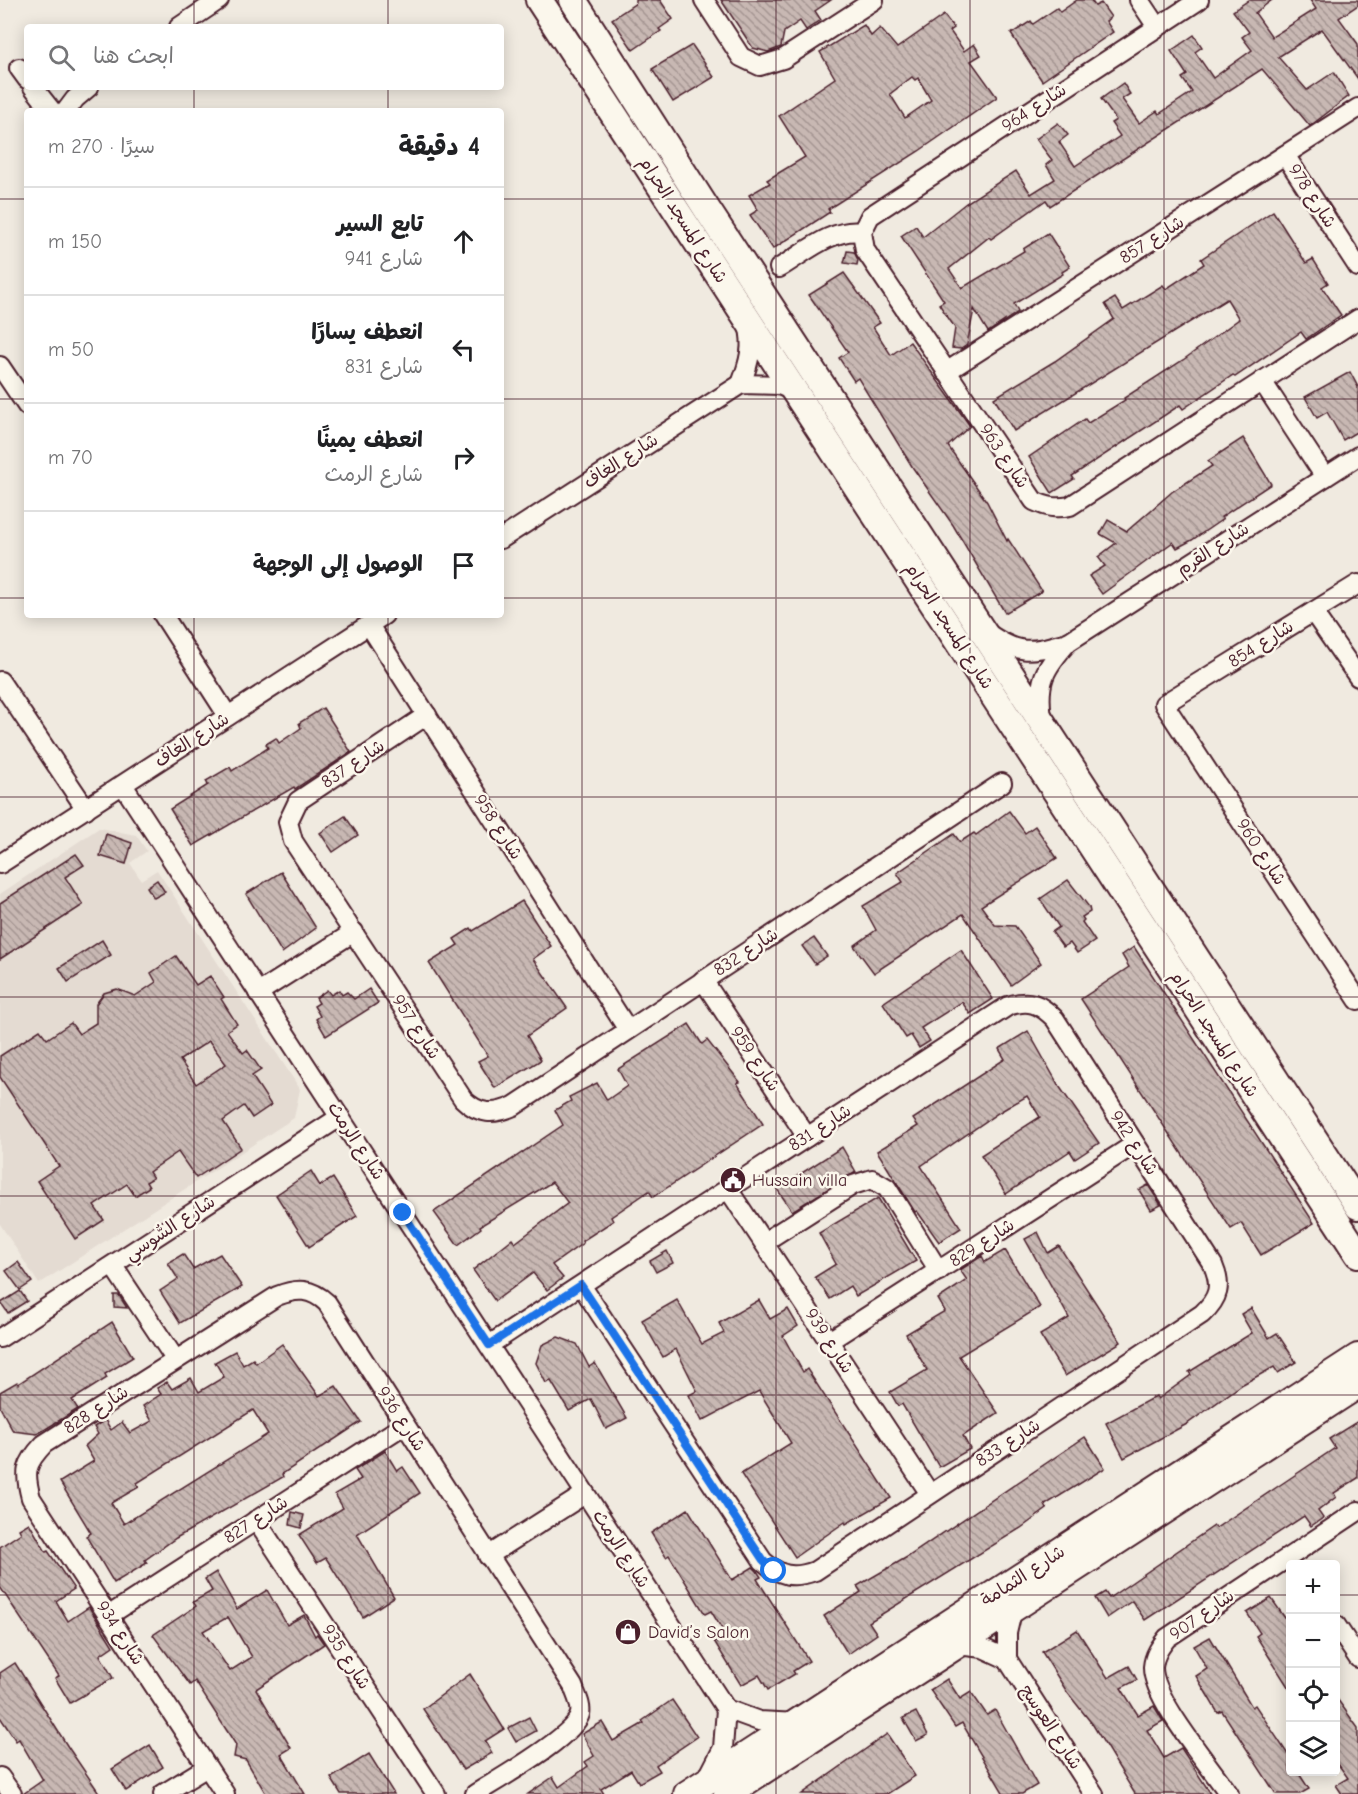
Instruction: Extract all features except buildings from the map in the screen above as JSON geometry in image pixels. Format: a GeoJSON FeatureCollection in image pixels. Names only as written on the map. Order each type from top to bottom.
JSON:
{"type":"FeatureCollection","features":[{"type":"Feature","properties":{"kind":"street"},"geometry":{"type":"LineString","coordinates":[[183,24],[219,0]]}},
{"type":"Feature","properties":{"kind":"street","name":"شارع المسجد الحرام"},"geometry":{"type":"LineString","coordinates":[[539,0],[1358,1254]]}},
{"type":"Feature","properties":{"kind":"street","name":"شارع المسجد الحرام"},"geometry":{"type":"LineString","coordinates":[[573,0],[1358,1206]]}},
{"type":"Feature","properties":{"kind":"street"},"geometry":{"type":"LineString","coordinates":[[704,0],[741,57],[760,66],[783,59],[874,0]]}},
{"type":"Feature","properties":{"kind":"street"},"geometry":{"type":"LineString","coordinates":[[1139,0],[1157,27]]}},
{"type":"Feature","properties":{"kind":"street","name":"شارع 964"},"geometry":{"type":"LineString","coordinates":[[779,268],[835,235],[855,231],[866,224],[1199,0]]}},
{"type":"Feature","properties":{"kind":"street"},"geometry":{"type":"LineString","coordinates":[[35,90],[50,108]]}},
{"type":"Feature","properties":{"kind":"street"},"geometry":{"type":"LineString","coordinates":[[68,108],[86,90]]}},
{"type":"Feature","properties":{"kind":"street","name":"شارع 857"},"geometry":{"type":"LineString","coordinates":[[946,372],[1358,108]]}},
{"type":"Feature","properties":{"kind":"street","name":"شارع 978"},"geometry":{"type":"LineString","coordinates":[[1285,155],[1358,267]]}},
{"type":"Feature","properties":{"kind":"street","name":"شارع 963"},"geometry":{"type":"LineString","coordinates":[[866,224],[865,250],[946,372],[1034,501],[1058,508],[1070,506],[1358,320]]}},
{"type":"Feature","properties":{"kind":"street"},"geometry":{"type":"LineString","coordinates":[[745,314],[752,337],[750,361],[741,384],[769,384],[796,392]]}},
{"type":"Feature","properties":{"kind":"street"},"geometry":{"type":"LineString","coordinates":[[0,366],[24,402]]}},
{"type":"Feature","properties":{"kind":"street"},"geometry":{"type":"LineString","coordinates":[[1262,381],[1325,477]]}},
{"type":"Feature","properties":{"kind":"street","name":"شارع الغاف"},"geometry":{"type":"LineString","coordinates":[[504,537],[741,384]]}},
{"type":"Feature","properties":{"kind":"street","name":"شارع القرم"},"geometry":{"type":"LineString","coordinates":[[1042,723],[1041,682],[1047,666],[1068,642],[1358,456]]}},
{"type":"Feature","properties":{"kind":"street","name":"شارع 854"},"geometry":{"type":"LineString","coordinates":[[1164,704],[1358,584]]}},
{"type":"Feature","properties":{"kind":"street"},"geometry":{"type":"LineString","coordinates":[[1313,612],[1358,677]]}},
{"type":"Feature","properties":{"kind":"street"},"geometry":{"type":"LineString","coordinates":[[165,618],[228,716]]}},
{"type":"Feature","properties":{"kind":"street","name":"شارع الغاف"},"geometry":{"type":"LineString","coordinates":[[0,864],[376,620]]}},
{"type":"Feature","properties":{"kind":"street","name":"شارع 958"},"geometry":{"type":"LineString","coordinates":[[376,620],[427,715],[628,1030]]}},
{"type":"Feature","properties":{"kind":"street","name":"شارع القرم"},"geometry":{"type":"LineString","coordinates":[[979,627],[1016,650],[1035,650],[1068,642]]}},
{"type":"Feature","properties":{"kind":"street"},"geometry":{"type":"LineString","coordinates":[[0,681],[86,809]]}},
{"type":"Feature","properties":{"kind":"street","name":"شارع 960"},"geometry":{"type":"LineString","coordinates":[[1164,704],[1358,1000]]}},
{"type":"Feature","properties":{"kind":"street","name":"شارع 837"},"geometry":{"type":"LineString","coordinates":[[288,822],[298,801],[427,715]]}},
{"type":"Feature","properties":{"kind":"street","name":"شارع 832"},"geometry":{"type":"LineString","coordinates":[[486,1113],[500,1112],[514,1106],[1002,783]]}},
{"type":"Feature","properties":{"kind":"street","name":"شارع الرمث"},"geometry":{"type":"LineString","coordinates":[[123,786],[726,1709]]}},
{"type":"Feature","properties":{"kind":"street","name":"شارع 957"},"geometry":{"type":"LineString","coordinates":[[288,822],[293,841],[463,1099],[473,1109],[486,1113]]}},
{"type":"Feature","properties":{"kind":"street"},"geometry":{"type":"LineString","coordinates":[[258,993],[354,932]]}},
{"type":"Feature","properties":{"kind":"street","name":"شارع 959"},"geometry":{"type":"LineString","coordinates":[[703,980],[807,1137]]}},
{"type":"Feature","properties":{"kind":"street","name":"شارع 831"},"geometry":{"type":"LineString","coordinates":[[489,1345],[1008,1006],[1021,1002],[1034,1002]]}},
{"type":"Feature","properties":{"kind":"street","name":"شارع 942"},"geometry":{"type":"LineString","coordinates":[[1034,1002],[1055,1018],[1213,1265],[1219,1279],[1219,1292]]}},
{"type":"Feature","properties":{"kind":"street","name":"شارع السُّوسي"},"geometry":{"type":"LineString","coordinates":[[0,1338],[340,1117]]}},
{"type":"Feature","properties":{"kind":"street","name":"شارع 829"},"geometry":{"type":"LineString","coordinates":[[829,1341],[1135,1144]]}},
{"type":"Feature","properties":{"kind":"street"},"geometry":{"type":"LineString","coordinates":[[764,1242],[853,1185],[872,1179],[887,1188],[939,1271]]}},
{"type":"Feature","properties":{"kind":"street","name":"شارع 939"},"geometry":{"type":"LineString","coordinates":[[728,1189],[930,1494]]}},
{"type":"Feature","properties":{"kind":"street"},"geometry":{"type":"LineString","coordinates":[[113,1266],[175,1359]]}},
{"type":"Feature","properties":{"kind":"street","name":"شارع 833"},"geometry":{"type":"LineString","coordinates":[[581,1285],[763,1560],[774,1571],[786,1576],[801,1576],[815,1571],[1202,1314],[1213,1304],[1219,1292]]}},
{"type":"Feature","properties":{"kind":"street","name":"شارع 828"},"geometry":{"type":"LineString","coordinates":[[26,1469],[33,1455],[44,1444],[175,1359],[277,1296],[291,1291],[306,1290]]}},
{"type":"Feature","properties":{"kind":"street","name":"شارع 936"},"geometry":{"type":"LineString","coordinates":[[306,1290],[317,1294],[327,1303],[573,1686],[580,1713],[564,1736],[475,1794]]}},
{"type":"Feature","properties":{"kind":"street","name":"شارع الثمامة"},"geometry":{"type":"LineString","coordinates":[[727,1794],[1212,1479],[1356,1365]]}},
{"type":"Feature","properties":{"kind":"street","name":"شارع الثمامة"},"geometry":{"type":"LineString","coordinates":[[696,1788],[1356,1365]]}},
{"type":"Feature","properties":{"kind":"street","name":"شارع 827"},"geometry":{"type":"LineString","coordinates":[[108,1616],[404,1425]]}},
{"type":"Feature","properties":{"kind":"street","name":"شارع 934"},"geometry":{"type":"LineString","coordinates":[[26,1469],[31,1498],[225,1794]]}},
{"type":"Feature","properties":{"kind":"street"},"geometry":{"type":"LineString","coordinates":[[488,1556],[585,1494]]}},
{"type":"Feature","properties":{"kind":"street","name":"شارع 907"},"geometry":{"type":"LineString","coordinates":[[1292,1560],[1358,1511]]}},
{"type":"Feature","properties":{"kind":"street","name":"شارع 935"},"geometry":{"type":"LineString","coordinates":[[256,1520],[436,1794]]}},
{"type":"Feature","properties":{"kind":"street","name":"شارع 907"},"geometry":{"type":"LineString","coordinates":[[1229,1794],[1164,1702],[1156,1684],[1153,1667],[1156,1652],[1167,1638],[1286,1564]]}},
{"type":"Feature","properties":{"kind":"street"},"geometry":{"type":"LineString","coordinates":[[957,1645],[983,1648],[1007,1659],[1006,1633],[1013,1608]]}},
{"type":"Feature","properties":{"kind":"street"},"geometry":{"type":"LineString","coordinates":[[1340,1632],[1358,1658]]}},
{"type":"Feature","properties":{"kind":"street","name":"شارع العوسج"},"geometry":{"type":"LineString","coordinates":[[1007,1659],[1087,1792]]}},
{"type":"Feature","properties":{"kind":"street"},"geometry":{"type":"LineString","coordinates":[[696,1788],[723,1748],[726,1709],[759,1721],[800,1723]]}},
{"type":"Feature","properties":{"kind":"street"},"geometry":{"type":"LineString","coordinates":[[163,1794],[207,1767]]}},
{"type":"Feature","properties":{"kind":"street"},"geometry":{"type":"LineString","coordinates":[[0,1776],[12,1794]]}},
{"type":"Feature","properties":{"kind":"shaded area"},"geometry":{"type":"Polygon","coordinates":[[[99,828],[136,835],[147,851],[130,863],[141,880],[157,870],[300,1089],[294,1118],[39,1284],[0,1224],[0,894],[99,828]]]}},
{"type":"Feature","properties":{"kind":"place","name":"Hussain villa"},"geometry":{"type":"Point","coordinates":[733,1180]}},
{"type":"Feature","properties":{"kind":"place","name":"David’s Salon"},"geometry":{"type":"Point","coordinates":[628,1632]}},
{"type":"Feature","properties":{"kind":"route"},"geometry":{"type":"LineString","coordinates":[[403,1213],[489,1345],[581,1285],[763,1560],[774,1571]]}}]}
